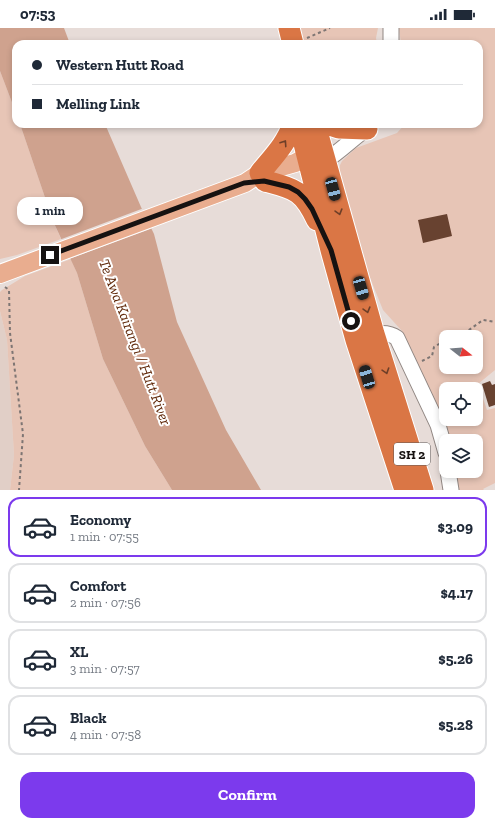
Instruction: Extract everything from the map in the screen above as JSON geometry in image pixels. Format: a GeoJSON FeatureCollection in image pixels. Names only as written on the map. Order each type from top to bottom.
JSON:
{"type":"FeatureCollection","features":[{"type":"Feature","properties":{"kind":"highway"},"geometry":{"type":"LineString","coordinates":[[274,28],[277,40]]}},
{"type":"Feature","properties":{"kind":"highway"},"geometry":{"type":"LineString","coordinates":[[251,181],[284,144],[292,128]]}},
{"type":"Feature","properties":{"kind":"highway","name":"SH 2"},"geometry":{"type":"LineString","coordinates":[[301,128],[316,159],[405,490]]}},
{"type":"Feature","properties":{"kind":"highway","name":"SH 2"},"geometry":{"type":"LineString","coordinates":[[315,128],[316,159],[331,250],[423,490]]}},
{"type":"Feature","properties":{"kind":"highway"},"geometry":{"type":"LineString","coordinates":[[340,128],[367,128]]}},
{"type":"Feature","properties":{"kind":"highway"},"geometry":{"type":"LineString","coordinates":[[251,181],[289,187],[298,192],[312,209],[331,250]]}},
{"type":"Feature","properties":{"kind":"main road"},"geometry":{"type":"LineString","coordinates":[[1,280],[21,266],[251,181],[301,173],[316,159]]}},
{"type":"Feature","properties":{"kind":"street"},"geometry":{"type":"LineString","coordinates":[[391,28],[391,40]]}},
{"type":"Feature","properties":{"kind":"street"},"geometry":{"type":"LineString","coordinates":[[316,159],[348,144],[367,128]]}},
{"type":"Feature","properties":{"kind":"street"},"geometry":{"type":"LineString","coordinates":[[365,337],[388,333],[397,338],[438,425],[441,434]]}},
{"type":"Feature","properties":{"kind":"street"},"geometry":{"type":"LineString","coordinates":[[449,478],[451,490]]}},
{"type":"Feature","properties":{"kind":"path"},"geometry":{"type":"LineString","coordinates":[[294,37],[314,36],[330,28]]}},
{"type":"Feature","properties":{"kind":"path"},"geometry":{"type":"LineString","coordinates":[[1,280],[9,290],[10,333],[23,434],[19,490]]}},
{"type":"Feature","properties":{"kind":"path"},"geometry":{"type":"LineString","coordinates":[[469,330],[483,320],[495,322]]}},
{"type":"Feature","properties":{"kind":"path"},"geometry":{"type":"LineString","coordinates":[[410,367],[432,356],[434,347],[439,344]]}},
{"type":"Feature","properties":{"kind":"shaded area"},"geometry":{"type":"Polygon","coordinates":[[[299,28],[378,28],[376,40],[302,40],[299,28]]]}},
{"type":"Feature","properties":{"kind":"shaded area"},"geometry":{"type":"Polygon","coordinates":[[[399,28],[495,28],[495,370],[480,382],[439,382],[439,423],[406,348],[402,331],[383,310],[358,248],[339,179],[340,165],[342,161],[356,148],[397,133],[401,128],[483,128],[483,40],[400,40],[399,28]]]}},
{"type":"Feature","properties":{"kind":"shaded area"},"geometry":{"type":"Polygon","coordinates":[[[0,71],[12,102],[12,128],[21,128],[53,221],[61,239],[17,255],[0,259],[0,71]]]}},
{"type":"Feature","properties":{"kind":"shaded area"},"geometry":{"type":"Polygon","coordinates":[[[71,259],[77,273],[103,359],[145,446],[172,490],[10,490],[14,455],[7,340],[0,311],[0,292],[25,276],[71,259]]]}},
{"type":"Feature","properties":{"kind":"shaded area"},"geometry":{"type":"Polygon","coordinates":[[[0,311],[7,340],[14,455],[10,490],[0,490],[0,311]]]}},
{"type":"Feature","properties":{"kind":"shaded area"},"geometry":{"type":"Polygon","coordinates":[[[483,398],[487,410],[495,408],[495,483],[483,489],[484,490],[455,490],[453,478],[483,478],[483,434],[444,434],[440,426],[483,426],[483,398]]]}},
{"type":"Feature","properties":{"kind":"water"},"geometry":{"type":"Polygon","coordinates":[[[0,28],[64,28],[68,40],[12,40],[12,102],[0,71],[0,28]]]}},
{"type":"Feature","properties":{"kind":"water","name":"Te Awa Kairangi / Hutt River"},"geometry":{"type":"Polygon","coordinates":[[[21,128],[107,128],[154,234],[177,322],[226,430],[261,490],[172,490],[145,446],[103,359],[77,273],[53,221],[21,128]]]}},
{"type":"Feature","properties":{"kind":"pier"},"geometry":{"type":"Polygon","coordinates":[[[144,208],[153,228],[69,259],[59,240],[144,208]]]}},
{"type":"Feature","properties":{"kind":"building"},"geometry":{"type":"Polygon","coordinates":[[[447,214],[452,236],[423,243],[418,220],[447,214]]]}},
{"type":"Feature","properties":{"kind":"building"},"geometry":{"type":"Polygon","coordinates":[[[490,381],[492,385],[495,384],[495,405],[489,407],[483,384],[490,381]]]}},
{"type":"Feature","properties":{"kind":"route"},"geometry":{"type":"LineString","coordinates":[[50,255],[244,183],[264,181],[289,187],[298,192],[312,209],[331,250],[351,321]]}}]}
